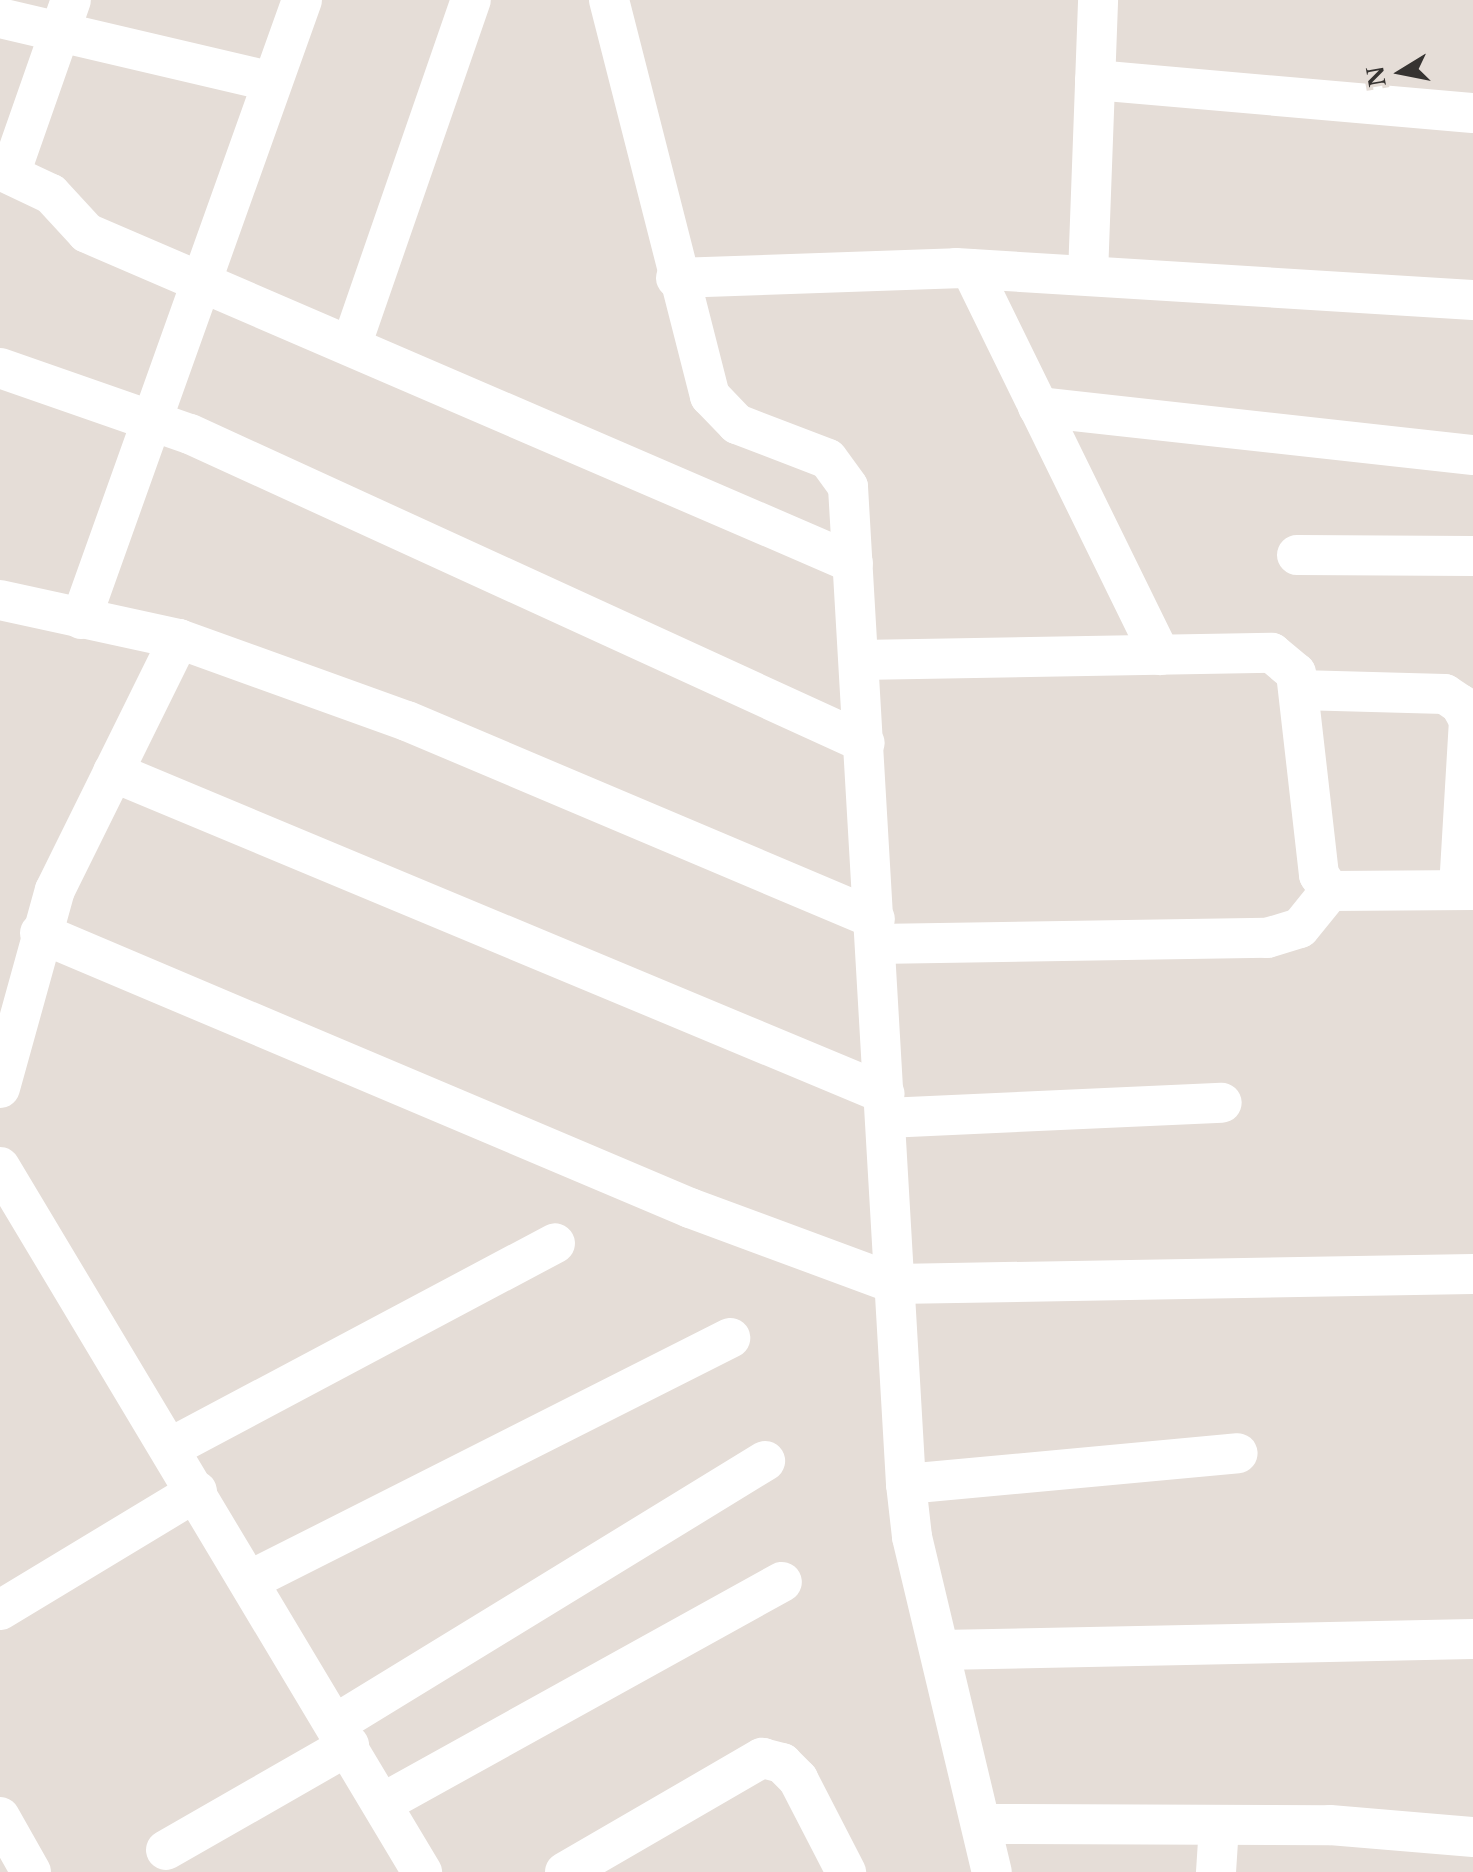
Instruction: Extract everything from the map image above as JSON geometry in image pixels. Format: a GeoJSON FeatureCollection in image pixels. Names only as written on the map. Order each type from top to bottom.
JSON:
{"type":"FeatureCollection","features":[{"type":"Feature","properties":{"kind":"street"},"geometry":{"type":"LineString","coordinates":[[81,619],[199,279],[302,0]]}},
{"type":"Feature","properties":{"kind":"street"},"geometry":{"type":"LineString","coordinates":[[351,346],[471,0]]}},
{"type":"Feature","properties":{"kind":"street"},"geometry":{"type":"LineString","coordinates":[[609,0],[676,278],[710,396],[721,413],[841,471],[848,487],[906,1484],[941,1650],[984,1824],[992,1872]]}},
{"type":"Feature","properties":{"kind":"street"},"geometry":{"type":"LineString","coordinates":[[1088,275],[1098,0]]}},
{"type":"Feature","properties":{"kind":"street"},"geometry":{"type":"LineString","coordinates":[[0,18],[66,15],[272,82]]}},
{"type":"Feature","properties":{"kind":"street"},"geometry":{"type":"LineString","coordinates":[[66,15],[5,172],[51,194],[87,233],[853,563]]}},
{"type":"Feature","properties":{"kind":"street"},"geometry":{"type":"LineString","coordinates":[[1095,80],[1473,113]]}},
{"type":"Feature","properties":{"kind":"street"},"geometry":{"type":"LineString","coordinates":[[676,278],[971,269],[1473,300]]}},
{"type":"Feature","properties":{"kind":"street"},"geometry":{"type":"LineString","coordinates":[[971,269],[1160,655]]}},
{"type":"Feature","properties":{"kind":"street"},"geometry":{"type":"LineString","coordinates":[[0,368],[150,418],[865,743]]}},
{"type":"Feature","properties":{"kind":"street"},"geometry":{"type":"LineString","coordinates":[[1038,407],[1473,455]]}},
{"type":"Feature","properties":{"kind":"street"},"geometry":{"type":"LineString","coordinates":[[1297,555],[1473,556]]}},
{"type":"Feature","properties":{"kind":"street"},"geometry":{"type":"LineString","coordinates":[[0,600],[179,639],[407,721],[876,932],[1267,938],[1300,928],[1330,891]]}},
{"type":"Feature","properties":{"kind":"street"},"geometry":{"type":"LineString","coordinates":[[0,1088],[40,933],[113,772],[179,639]]}},
{"type":"Feature","properties":{"kind":"street"},"geometry":{"type":"LineString","coordinates":[[860,660],[1272,653],[1287,660],[1299,690],[1319,875],[1330,891],[1349,897],[1466,890],[1469,720],[1460,704],[1445,694],[1299,690]]}},
{"type":"Feature","properties":{"kind":"street"},"geometry":{"type":"LineString","coordinates":[[113,772],[885,1106],[1222,1103]]}},
{"type":"Feature","properties":{"kind":"street"},"geometry":{"type":"LineString","coordinates":[[40,933],[690,1208],[895,1284],[1473,1274]]}},
{"type":"Feature","properties":{"kind":"street"},"geometry":{"type":"LineString","coordinates":[[0,1167],[251,1580],[422,1872]]}},
{"type":"Feature","properties":{"kind":"street"},"geometry":{"type":"LineString","coordinates":[[170,1448],[555,1243]]}},
{"type":"Feature","properties":{"kind":"street"},"geometry":{"type":"LineString","coordinates":[[251,1580],[730,1338]]}},
{"type":"Feature","properties":{"kind":"street"},"geometry":{"type":"LineString","coordinates":[[906,1484],[1238,1453]]}},
{"type":"Feature","properties":{"kind":"street"},"geometry":{"type":"LineString","coordinates":[[166,1850],[765,1461]]}},
{"type":"Feature","properties":{"kind":"street"},"geometry":{"type":"LineString","coordinates":[[0,1610],[197,1491]]}},
{"type":"Feature","properties":{"kind":"street"},"geometry":{"type":"LineString","coordinates":[[383,1803],[782,1582]]}},
{"type":"Feature","properties":{"kind":"street"},"geometry":{"type":"LineString","coordinates":[[941,1650],[1473,1639]]}},
{"type":"Feature","properties":{"kind":"street"},"geometry":{"type":"LineString","coordinates":[[565,1872],[762,1758],[782,1763],[798,1779],[846,1872]]}},
{"type":"Feature","properties":{"kind":"street"},"geometry":{"type":"LineString","coordinates":[[0,1817],[31,1872]]}},
{"type":"Feature","properties":{"kind":"street"},"geometry":{"type":"LineString","coordinates":[[984,1824],[1330,1825],[1473,1837]]}},
{"type":"Feature","properties":{"kind":"street"},"geometry":{"type":"LineString","coordinates":[[1216,1872],[1219,1826]]}}]}
